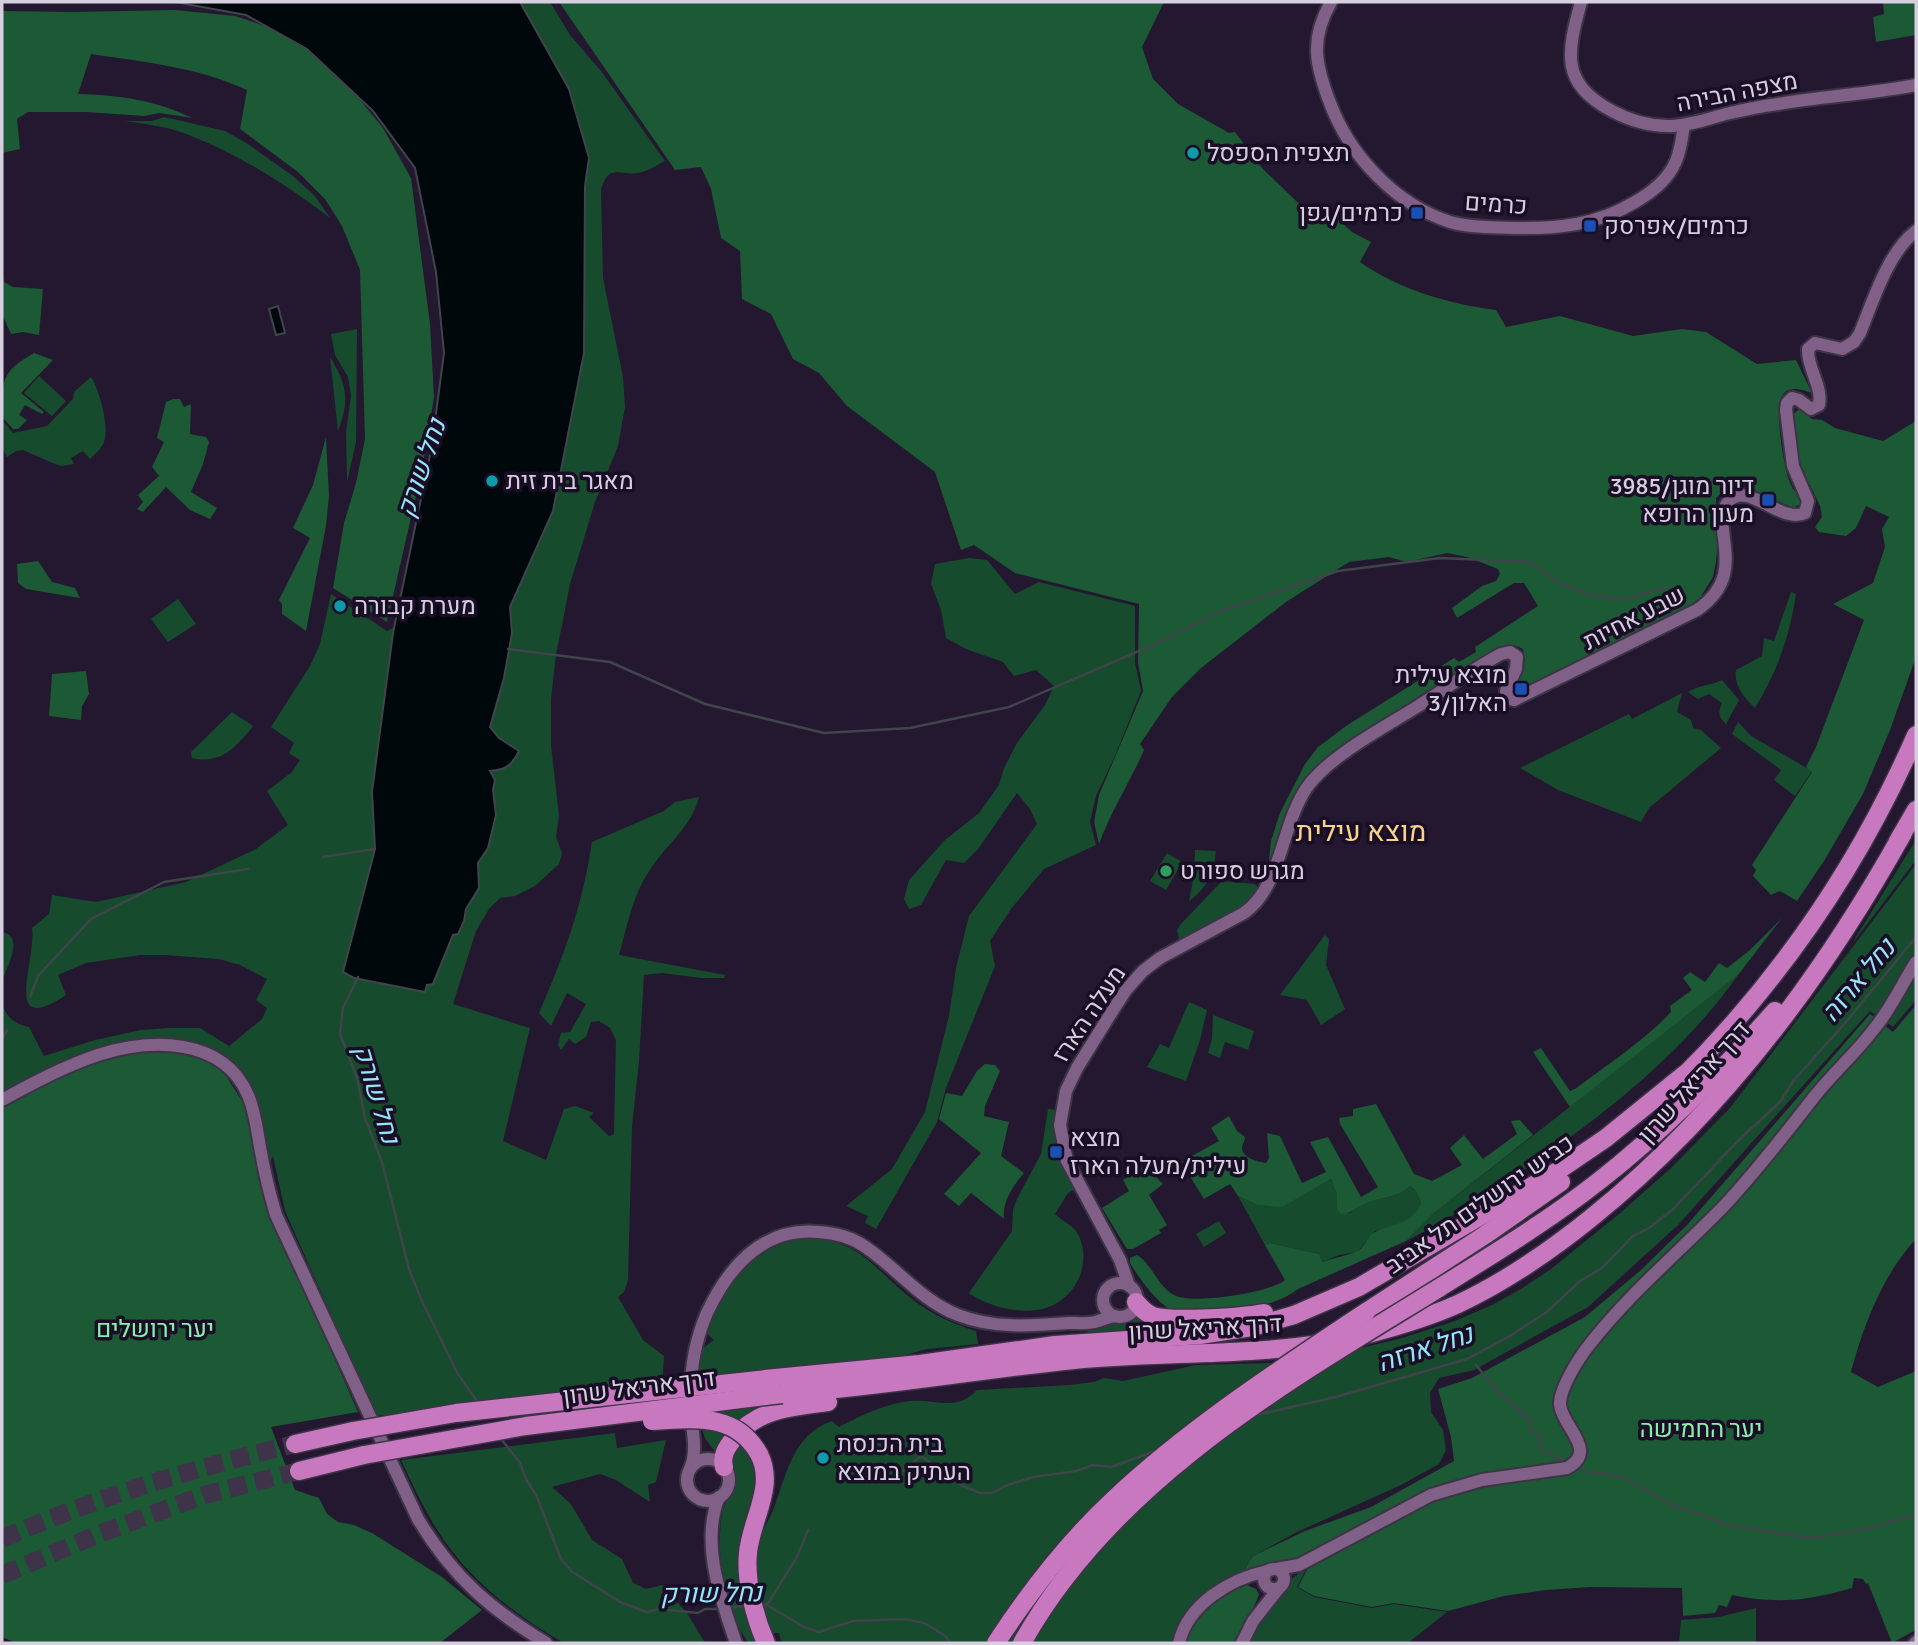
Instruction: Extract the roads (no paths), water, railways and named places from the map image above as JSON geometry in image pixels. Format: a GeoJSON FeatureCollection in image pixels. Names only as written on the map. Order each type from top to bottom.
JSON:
{"type":"FeatureCollection","features":[{"type":"Feature","properties":{"kind":"highway","name":"כביש ירושלים תל אביב"},"geometry":{"type":"LineString","coordinates":[[996,1643],[1050,1569],[1130,1484],[1224,1408],[1366,1311],[1485,1235],[1576,1170],[1629,1127],[1685,1074],[1766,985],[1823,908],[1872,827],[1916,735]]}},
{"type":"Feature","properties":{"kind":"highway","name":"כביש ירושלים תל אביב"},"geometry":{"type":"LineString","coordinates":[[1022,1643],[1053,1594],[1080,1561],[1117,1520],[1167,1473],[1268,1395],[1563,1208],[1630,1155],[1682,1109],[1742,1047],[1802,978],[1849,916],[1916,810]]}},
{"type":"Feature","properties":{"kind":"highway","name":"דרך אריאל שרון"},"geometry":{"type":"LineString","coordinates":[[295,1444],[456,1413],[778,1386],[857,1388],[1077,1360],[1283,1348],[1343,1340],[1407,1323],[1448,1308],[1524,1267],[1560,1242],[1638,1179],[1682,1136],[1735,1078],[1782,1019],[1825,960],[1903,833]]}},
{"type":"Feature","properties":{"kind":"highway","name":"דרך אריאל שרון"},"geometry":{"type":"LineString","coordinates":[[299,1471],[364,1455],[526,1426],[920,1364],[1055,1345],[1200,1335],[1273,1322],[1342,1296],[1556,1172],[1606,1139],[1685,1074]]}},
{"type":"Feature","properties":{"kind":"highway"},"geometry":{"type":"LineString","coordinates":[[1133,1294],[1146,1312],[1157,1317],[1234,1317],[1342,1296]]}},
{"type":"Feature","properties":{"kind":"highway"},"geometry":{"type":"LineString","coordinates":[[718,1464],[736,1436],[754,1419],[777,1409],[953,1385],[1077,1360]]}},
{"type":"Feature","properties":{"kind":"highway"},"geometry":{"type":"LineString","coordinates":[[526,1426],[713,1420],[731,1426],[743,1434],[759,1454],[765,1482],[748,1554],[748,1575],[766,1643]]}},
{"type":"Feature","properties":{"kind":"main road","name":"כרמים"},"geometry":{"type":"LineString","coordinates":[[1331,2],[1317,30],[1318,62],[1327,96],[1347,139],[1379,178],[1408,200],[1450,222],[1471,226],[1544,229],[1597,220],[1622,210],[1650,193],[1665,179],[1680,150],[1684,125]]}},
{"type":"Feature","properties":{"kind":"main road","name":"מצפה הבירה"},"geometry":{"type":"LineString","coordinates":[[1581,2],[1571,41],[1575,78],[1585,93],[1616,113],[1634,120],[1668,126],[1684,125],[1759,107],[1916,85]]}},
{"type":"Feature","properties":{"kind":"main road","name":"שבע אחיות"},"geometry":{"type":"LineString","coordinates":[[1506,695],[1510,700],[1524,696],[1688,615],[1711,600],[1725,573],[1724,514],[1731,498],[1746,495],[1790,515],[1799,516],[1805,513],[1808,501],[1793,466],[1786,410],[1788,401],[1792,398],[1811,409],[1819,405],[1820,397],[1808,349],[1815,343],[1842,349],[1854,342],[1893,259],[1916,231]]}},
{"type":"Feature","properties":{"kind":"main road","name":"מעלה הארז"},"geometry":{"type":"LineString","coordinates":[[1133,1294],[1112,1245],[1067,1161],[1061,1136],[1060,1113],[1070,1079],[1126,990],[1139,975],[1156,961],[1244,913],[1258,901],[1267,886],[1297,804],[1312,781],[1325,769],[1496,656],[1510,652],[1515,654],[1518,660],[1506,688],[1506,695]]}},
{"type":"Feature","properties":{"kind":"main road"},"geometry":{"type":"LineString","coordinates":[[1179,1643],[1186,1624],[1202,1605],[1236,1581],[1271,1580],[1431,1496],[1482,1480],[1567,1468],[1577,1462],[1580,1456],[1579,1445],[1563,1414],[1560,1401],[1585,1350],[1610,1321],[1725,1205],[1784,1138],[1815,1096],[1874,1030],[1916,962]]}},
{"type":"Feature","properties":{"kind":"main road"},"geometry":{"type":"LineString","coordinates":[[2,1100],[74,1064],[135,1046],[191,1048],[215,1057],[235,1073],[246,1090],[253,1111],[268,1189],[276,1214],[418,1519],[436,1550],[478,1596],[546,1643]]}},
{"type":"Feature","properties":{"kind":"main road"},"geometry":{"type":"LineString","coordinates":[[713,1533],[705,1508],[688,1485],[695,1456],[691,1415],[692,1363],[707,1314],[735,1267],[752,1250],[769,1239],[807,1231],[851,1239],[874,1253],[918,1292],[939,1306],[972,1320],[991,1324],[1020,1326],[1094,1322],[1129,1314],[1133,1294],[1123,1283],[1111,1286],[1094,1314],[1070,1323]]}},
{"type":"Feature","properties":{"kind":"main road","name":"מעלה הארז"},"geometry":{"type":"LineString","coordinates":[[1111,1286],[1117,1271],[1112,1245]]}},
{"type":"Feature","properties":{"kind":"main road"},"geometry":{"type":"LineString","coordinates":[[1103,1298],[1105,1307],[1115,1316]]}},
{"type":"Feature","properties":{"kind":"main road"},"geometry":{"type":"LineString","coordinates":[[691,1415],[702,1444],[728,1476],[728,1484],[719,1497],[714,1512],[713,1556],[720,1595],[734,1639]]}},
{"type":"Feature","properties":{"kind":"main road"},"geometry":{"type":"LineString","coordinates":[[690,1469],[698,1462],[718,1464]]}},
{"type":"Feature","properties":{"kind":"main road"},"geometry":{"type":"LineString","coordinates":[[699,1499],[711,1500],[719,1497]]}},
{"type":"Feature","properties":{"kind":"main road"},"geometry":{"type":"LineString","coordinates":[[1242,1643],[1258,1614],[1271,1580]]}},
{"type":"Feature","properties":{"kind":"waterway"},"geometry":{"type":"LineString","coordinates":[[508,649],[610,662],[705,704],[824,733],[910,728],[1009,707],[1153,645],[1223,610],[1338,571],[1440,558],[1530,562],[1561,584],[1590,595],[1624,599],[1668,587]]}},
{"type":"Feature","properties":{"kind":"waterway"},"geometry":{"type":"LineString","coordinates":[[323,857],[375,849]]}},
{"type":"Feature","properties":{"kind":"waterway"},"geometry":{"type":"LineString","coordinates":[[30,997],[38,976],[91,919],[164,882],[248,869]]}},
{"type":"Feature","properties":{"kind":"waterway","name":"נחל ארזה"},"geometry":{"type":"LineString","coordinates":[[1256,1415],[1336,1397],[1467,1359],[1510,1336],[1548,1311],[1580,1281],[1602,1268],[1633,1236],[1649,1228],[1672,1210],[1740,1139],[1780,1102],[1794,1080],[1916,937]]}},
{"type":"Feature","properties":{"kind":"waterway","name":"נחל שורק"},"geometry":{"type":"LineString","coordinates":[[358,977],[343,1008],[340,1034],[357,1078],[365,1118],[382,1162],[409,1269],[458,1374],[479,1404]]}},
{"type":"Feature","properties":{"kind":"waterway"},"geometry":{"type":"LineString","coordinates":[[2,1040],[7,1030]]}},
{"type":"Feature","properties":{"kind":"waterway"},"geometry":{"type":"LineString","coordinates":[[1476,1365],[1499,1393],[1530,1420],[1530,1429],[1541,1437],[1540,1447],[1566,1461]]}},
{"type":"Feature","properties":{"kind":"waterway","name":"נחל שורק"},"geometry":{"type":"LineString","coordinates":[[501,1439],[520,1463],[537,1497],[561,1559],[571,1571],[620,1602],[647,1612],[659,1609],[698,1613],[705,1609],[720,1609]]}},
{"type":"Feature","properties":{"kind":"waterway","name":"נחל ארזה"},"geometry":{"type":"LineString","coordinates":[[896,1476],[921,1456],[961,1485],[980,1493],[993,1493],[1033,1477],[1076,1471],[1093,1465],[1111,1467],[1158,1450]]}},
{"type":"Feature","properties":{"kind":"waterway"},"geometry":{"type":"LineString","coordinates":[[1583,1471],[1621,1476],[1670,1504],[1729,1525],[1810,1538],[1867,1529],[1916,1514]]}},
{"type":"Feature","properties":{"kind":"waterway"},"geometry":{"type":"LineString","coordinates":[[767,1605],[797,1557],[808,1530]]}},
{"type":"Feature","properties":{"kind":"waterway","name":"נחל שורק"},"geometry":{"type":"LineString","coordinates":[[730,1608],[747,1605]]}},
{"type":"Feature","properties":{"kind":"waterway","name":"נחל שורק"},"geometry":{"type":"LineString","coordinates":[[761,1605],[767,1605],[804,1627],[819,1632],[853,1621],[904,1619],[924,1623],[944,1635],[951,1643]]}},
{"type":"Feature","properties":{"kind":"tunnel"},"geometry":{"type":"LineString","coordinates":[[2,1539],[73,1510],[146,1485],[295,1444]]}},
{"type":"Feature","properties":{"kind":"tunnel"},"geometry":{"type":"LineString","coordinates":[[2,1575],[99,1534],[204,1495],[299,1471]]}},
{"type":"Feature","properties":{"kind":"place","name":"תצפית הספסל"},"geometry":{"type":"Point","coordinates":[1193,153]}},
{"type":"Feature","properties":{"kind":"place","name":"כרמים/גפן"},"geometry":{"type":"Point","coordinates":[1417,213]}},
{"type":"Feature","properties":{"kind":"place","name":"כרמים/אפרסק"},"geometry":{"type":"Point","coordinates":[1590,226]}},
{"type":"Feature","properties":{"kind":"place","name":"מאגר בית זית"},"geometry":{"type":"Point","coordinates":[492,481]}},
{"type":"Feature","properties":{"kind":"place","name":"3985/דיור מוגן מעון הרופא"},"geometry":{"type":"Point","coordinates":[1768,500]}},
{"type":"Feature","properties":{"kind":"place","name":"מערת קבורה"},"geometry":{"type":"Point","coordinates":[340,606]}},
{"type":"Feature","properties":{"kind":"place","name":"מוצא עילית 3/האלון"},"geometry":{"type":"Point","coordinates":[1521,689]}},
{"type":"Feature","properties":{"kind":"place","name":"מגרש ספורט"},"geometry":{"type":"Point","coordinates":[1166,871]}},
{"type":"Feature","properties":{"kind":"place","name":"מוצא עילית/מעלה הארז"},"geometry":{"type":"Point","coordinates":[1056,1152]}},
{"type":"Feature","properties":{"kind":"place","name":"בית הכנסת העתיק במוצא"},"geometry":{"type":"Point","coordinates":[823,1458]}},
{"type":"Feature","properties":{"kind":"district","name":"מוצא עילית"},"geometry":{"type":"Point","coordinates":[1361,831]}},
{"type":"Feature","properties":{"kind":"park label","name":"יער ירושלים"},"geometry":{"type":"Point","coordinates":[155,1329]}},
{"type":"Feature","properties":{"kind":"park label","name":"יער החמישה"},"geometry":{"type":"Point","coordinates":[1701,1429]}}]}
